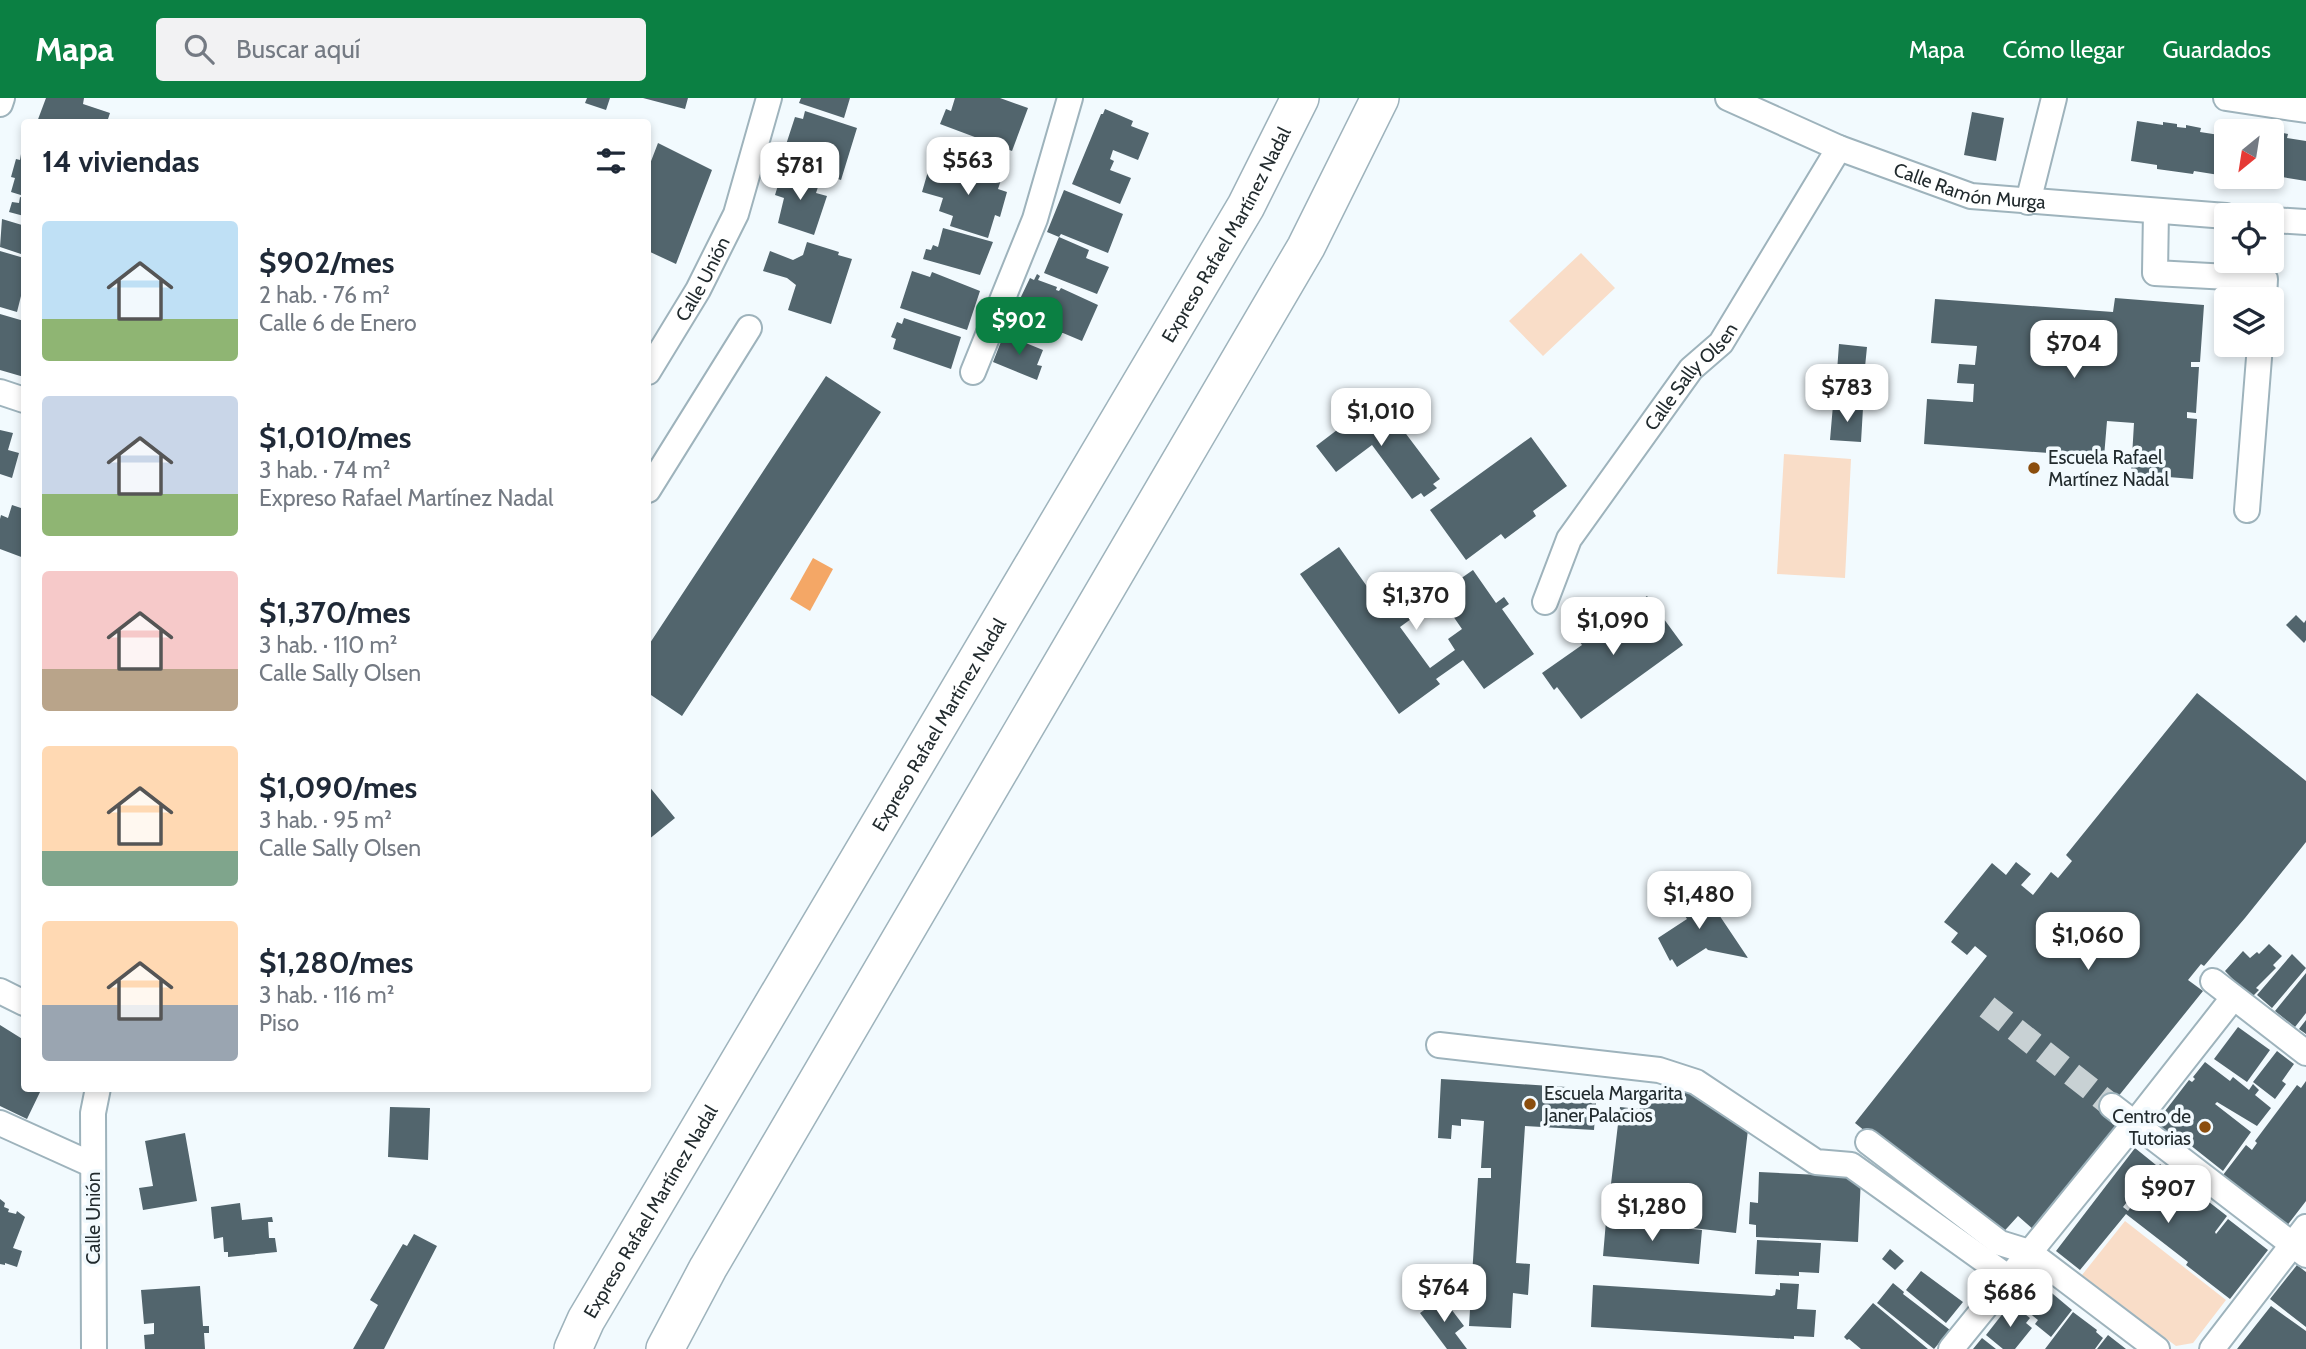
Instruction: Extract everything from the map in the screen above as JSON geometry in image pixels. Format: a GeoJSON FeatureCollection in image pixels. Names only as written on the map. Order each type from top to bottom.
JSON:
{"type":"FeatureCollection","features":[{"type":"Feature","properties":{"kind":"highway","name":"Expreso Rafael Martínez Nadal"},"geometry":{"type":"LineString","coordinates":[[573,1349],[593,1308],[1246,206],[1300,98]]}},
{"type":"Feature","properties":{"kind":"highway"},"geometry":{"type":"LineString","coordinates":[[664,1349],[708,1268],[1306,247],[1381,98]]}},
{"type":"Feature","properties":{"kind":"street"},"geometry":{"type":"LineString","coordinates":[[0,104],[2,98]]}},
{"type":"Feature","properties":{"kind":"street","name":"Calle Unión"},"geometry":{"type":"LineString","coordinates":[[651,367],[698,290],[736,214],[769,98]]}},
{"type":"Feature","properties":{"kind":"street"},"geometry":{"type":"LineString","coordinates":[[973,372],[1034,219],[1070,98]]}},
{"type":"Feature","properties":{"kind":"street","name":"Calle Ramón Murga"},"geometry":{"type":"LineString","coordinates":[[1728,98],[1839,148],[1971,196],[2214,215]]}},
{"type":"Feature","properties":{"kind":"street"},"geometry":{"type":"LineString","coordinates":[[2028,202],[2054,98]]}},
{"type":"Feature","properties":{"kind":"street"},"geometry":{"type":"LineString","coordinates":[[2226,98],[2306,110]]}},
{"type":"Feature","properties":{"kind":"street","name":"Calle Sally Olsen"},"geometry":{"type":"LineString","coordinates":[[1545,602],[1569,539],[1691,369],[1721,343],[1839,148]]}},
{"type":"Feature","properties":{"kind":"street"},"geometry":{"type":"LineString","coordinates":[[2156,211],[2155,273],[2265,279],[2265,287]]}},
{"type":"Feature","properties":{"kind":"street"},"geometry":{"type":"LineString","coordinates":[[2284,221],[2306,222]]}},
{"type":"Feature","properties":{"kind":"street"},"geometry":{"type":"LineString","coordinates":[[651,485],[749,328]]}},
{"type":"Feature","properties":{"kind":"street"},"geometry":{"type":"LineString","coordinates":[[2247,510],[2259,357]]}},
{"type":"Feature","properties":{"kind":"street"},"geometry":{"type":"LineString","coordinates":[[0,392],[21,399]]}},
{"type":"Feature","properties":{"kind":"street"},"geometry":{"type":"LineString","coordinates":[[2213,981],[2306,1053]]}},
{"type":"Feature","properties":{"kind":"street"},"geometry":{"type":"LineString","coordinates":[[0,991],[21,1002]]}},
{"type":"Feature","properties":{"kind":"street"},"geometry":{"type":"LineString","coordinates":[[1951,1349],[2233,998]]}},
{"type":"Feature","properties":{"kind":"street"},"geometry":{"type":"LineString","coordinates":[[1439,1045],[1659,1070],[1696,1082],[1816,1162],[1851,1165],[2009,1278]]}},
{"type":"Feature","properties":{"kind":"street","name":"Calle Unión"},"geometry":{"type":"LineString","coordinates":[[93,1349],[93,1113],[97,1092]]}},
{"type":"Feature","properties":{"kind":"street"},"geometry":{"type":"LineString","coordinates":[[2112,1106],[2301,1242],[2212,1349]]}},
{"type":"Feature","properties":{"kind":"street"},"geometry":{"type":"LineString","coordinates":[[0,1123],[93,1165]]}},
{"type":"Feature","properties":{"kind":"street"},"geometry":{"type":"LineString","coordinates":[[1868,1142],[2000,1243],[2029,1252],[2157,1349]]}},
{"type":"Feature","properties":{"kind":"shaded area"},"geometry":{"type":"Polygon","coordinates":[[[1581,253],[1615,288],[1543,356],[1509,321],[1581,253]]]}},
{"type":"Feature","properties":{"kind":"shaded area"},"geometry":{"type":"Polygon","coordinates":[[[1784,454],[1851,459],[1845,578],[1777,574],[1784,454]]]}},
{"type":"Feature","properties":{"kind":"shaded area"},"geometry":{"type":"Polygon","coordinates":[[[813,558],[833,569],[810,611],[790,599],[813,558]]]}},
{"type":"Feature","properties":{"kind":"shaded area"},"geometry":{"type":"Polygon","coordinates":[[[2125,1221],[2226,1300],[2193,1343],[2176,1346],[2082,1275],[2125,1221]]]}},
{"type":"Feature","properties":{"kind":"building"},"geometry":{"type":"Polygon","coordinates":[[[46,98],[84,98],[83,104],[110,113],[108,119],[38,119],[46,98]]]}},
{"type":"Feature","properties":{"kind":"building"},"geometry":{"type":"Polygon","coordinates":[[[587,98],[610,98],[606,110],[585,103],[587,98]]]}},
{"type":"Feature","properties":{"kind":"building"},"geometry":{"type":"Polygon","coordinates":[[[643,98],[688,98],[685,109],[643,98]]]}},
{"type":"Feature","properties":{"kind":"building"},"geometry":{"type":"Polygon","coordinates":[[[801,98],[850,98],[844,118],[799,103],[801,98]]]}},
{"type":"Feature","properties":{"kind":"building"},"geometry":{"type":"Polygon","coordinates":[[[955,98],[1000,98],[1028,108],[1012,151],[940,124],[946,109],[951,111],[955,98]]]}},
{"type":"Feature","properties":{"kind":"building"},"geometry":{"type":"Polygon","coordinates":[[[1105,109],[1133,121],[1131,126],[1149,133],[1138,160],[1113,150],[1110,159],[1114,161],[1110,170],[1131,178],[1120,204],[1072,184],[1105,109]]]}},
{"type":"Feature","properties":{"kind":"building"},"geometry":{"type":"Polygon","coordinates":[[[805,111],[857,128],[841,180],[781,160],[795,117],[803,119],[805,111]]]}},
{"type":"Feature","properties":{"kind":"building"},"geometry":{"type":"Polygon","coordinates":[[[1972,112],[2004,118],[1996,161],[1964,155],[1972,112]]]}},
{"type":"Feature","properties":{"kind":"building"},"geometry":{"type":"Polygon","coordinates":[[[2137,121],[2177,124],[2177,127],[2186,128],[2186,125],[2201,128],[2200,132],[2214,134],[2214,174],[2157,169],[2157,165],[2131,161],[2137,121]]]}},
{"type":"Feature","properties":{"kind":"building"},"geometry":{"type":"Polygon","coordinates":[[[2284,133],[2288,134],[2287,138],[2306,141],[2306,181],[2284,177],[2284,133]]]}},
{"type":"Feature","properties":{"kind":"building"},"geometry":{"type":"Polygon","coordinates":[[[658,143],[712,170],[676,264],[651,252],[651,161],[658,143]]]}},
{"type":"Feature","properties":{"kind":"building"},"geometry":{"type":"Polygon","coordinates":[[[21,154],[21,195],[11,192],[15,178],[11,177],[16,159],[20,160],[21,154]]]}},
{"type":"Feature","properties":{"kind":"building"},"geometry":{"type":"Polygon","coordinates":[[[953,162],[1002,177],[998,189],[1007,192],[1000,217],[995,215],[988,238],[950,226],[953,216],[939,211],[943,198],[922,192],[929,168],[949,174],[953,162]]]}},
{"type":"Feature","properties":{"kind":"building"},"geometry":{"type":"Polygon","coordinates":[[[783,169],[820,181],[816,193],[827,196],[814,235],[778,223],[784,198],[775,195],[783,169]]]}},
{"type":"Feature","properties":{"kind":"building"},"geometry":{"type":"Polygon","coordinates":[[[1064,190],[1123,214],[1108,253],[1061,234],[1059,237],[1047,232],[1064,190]]]}},
{"type":"Feature","properties":{"kind":"building"},"geometry":{"type":"Polygon","coordinates":[[[21,197],[21,215],[9,212],[12,202],[19,203],[21,197]]]}},
{"type":"Feature","properties":{"kind":"building"},"geometry":{"type":"Polygon","coordinates":[[[2,219],[21,225],[21,254],[0,247],[2,219]]]}},
{"type":"Feature","properties":{"kind":"building"},"geometry":{"type":"Polygon","coordinates":[[[943,228],[993,242],[980,275],[923,259],[926,249],[931,250],[933,245],[938,247],[943,228]]]}},
{"type":"Feature","properties":{"kind":"building"},"geometry":{"type":"Polygon","coordinates":[[[1059,237],[1089,250],[1086,258],[1109,267],[1097,294],[1044,273],[1059,237]]]}},
{"type":"Feature","properties":{"kind":"building"},"geometry":{"type":"Polygon","coordinates":[[[807,242],[852,259],[831,324],[788,310],[796,285],[787,278],[763,271],[770,251],[793,260],[803,255],[807,242]]]}},
{"type":"Feature","properties":{"kind":"building"},"geometry":{"type":"Polygon","coordinates":[[[0,251],[21,257],[21,296],[17,312],[0,307],[0,251]]]}},
{"type":"Feature","properties":{"kind":"building"},"geometry":{"type":"Polygon","coordinates":[[[912,271],[930,277],[932,272],[980,291],[967,330],[900,308],[912,271]]]}},
{"type":"Feature","properties":{"kind":"building"},"geometry":{"type":"Polygon","coordinates":[[[1037,274],[1040,276],[1038,280],[1057,287],[1056,290],[1061,288],[1098,305],[1082,341],[1063,333],[1040,335],[1014,327],[1025,303],[1019,301],[1030,278],[1034,280],[1037,274]]]}},
{"type":"Feature","properties":{"kind":"building"},"geometry":{"type":"Polygon","coordinates":[[[2115,298],[2204,305],[2200,362],[2191,362],[2191,367],[2199,367],[2196,413],[2187,412],[2187,418],[2197,419],[2193,479],[2131,474],[2134,423],[2107,421],[2104,457],[1924,444],[1927,399],[1973,402],[1974,384],[1957,383],[1959,364],[1975,365],[1977,346],[1931,343],[1935,299],[2113,312],[2115,298]]]}},
{"type":"Feature","properties":{"kind":"building"},"geometry":{"type":"Polygon","coordinates":[[[0,314],[21,320],[21,376],[0,370],[0,314]]]}},
{"type":"Feature","properties":{"kind":"building"},"geometry":{"type":"Polygon","coordinates":[[[904,318],[961,337],[951,369],[893,349],[896,339],[891,337],[897,322],[902,324],[904,318]]]}},
{"type":"Feature","properties":{"kind":"building"},"geometry":{"type":"Polygon","coordinates":[[[1004,334],[1043,350],[1037,365],[1042,366],[1037,380],[993,362],[1004,334]]]}},
{"type":"Feature","properties":{"kind":"building"},"geometry":{"type":"Polygon","coordinates":[[[1839,344],[1867,347],[1863,387],[1836,385],[1839,344]]]}},
{"type":"Feature","properties":{"kind":"building"},"geometry":{"type":"Polygon","coordinates":[[[826,376],[881,412],[682,716],[651,695],[651,641],[826,376]]]}},
{"type":"Feature","properties":{"kind":"building"},"geometry":{"type":"Polygon","coordinates":[[[1379,398],[1440,479],[1433,484],[1437,488],[1424,497],[1421,493],[1412,499],[1372,445],[1336,472],[1316,446],[1379,398]]]}},
{"type":"Feature","properties":{"kind":"building"},"geometry":{"type":"Polygon","coordinates":[[[1833,405],[1863,408],[1861,442],[1830,440],[1833,405]]]}},
{"type":"Feature","properties":{"kind":"building"},"geometry":{"type":"Polygon","coordinates":[[[0,430],[13,433],[8,450],[19,453],[12,478],[0,474],[0,430]]]}},
{"type":"Feature","properties":{"kind":"building"},"geometry":{"type":"Polygon","coordinates":[[[1531,437],[1567,486],[1533,511],[1536,516],[1505,539],[1501,534],[1466,560],[1430,510],[1531,437]]]}},
{"type":"Feature","properties":{"kind":"building"},"geometry":{"type":"Polygon","coordinates":[[[12,505],[21,508],[21,557],[0,549],[1,515],[8,518],[12,505]]]}},
{"type":"Feature","properties":{"kind":"building"},"geometry":{"type":"Polygon","coordinates":[[[1339,547],[1388,616],[1402,606],[1411,619],[1400,627],[1430,668],[1455,650],[1448,639],[1462,629],[1446,606],[1458,598],[1450,586],[1473,570],[1496,603],[1504,597],[1509,604],[1502,609],[1534,654],[1484,689],[1463,660],[1436,679],[1440,684],[1399,714],[1300,574],[1339,547]]]}},
{"type":"Feature","properties":{"kind":"building"},"geometry":{"type":"Polygon","coordinates":[[[1647,596],[1683,645],[1581,719],[1557,687],[1554,690],[1542,673],[1582,645],[1577,638],[1606,617],[1610,622],[1647,596]]]}},
{"type":"Feature","properties":{"kind":"building"},"geometry":{"type":"Polygon","coordinates":[[[2296,615],[2304,623],[2306,620],[2304,643],[2286,625],[2296,615]]]}},
{"type":"Feature","properties":{"kind":"building"},"geometry":{"type":"Polygon","coordinates":[[[2197,693],[2306,781],[2306,842],[2204,966],[2201,964],[2188,980],[2203,991],[2117,1098],[2121,1121],[2034,1230],[2018,1216],[1998,1238],[1855,1123],[1987,956],[1975,946],[1967,955],[1951,942],[1958,933],[1944,922],[1992,863],[2006,875],[2016,862],[2031,874],[2021,885],[2033,895],[2051,872],[2058,878],[2072,861],[2066,855],[2197,693]]]}},
{"type":"Feature","properties":{"kind":"building"},"geometry":{"type":"Polygon","coordinates":[[[651,789],[675,818],[651,838],[651,789]]]}},
{"type":"Feature","properties":{"kind":"building"},"geometry":{"type":"Polygon","coordinates":[[[1693,876],[1748,958],[1706,948],[1677,967],[1672,959],[1670,961],[1658,938],[1687,919],[1685,916],[1693,876]]]}},
{"type":"Feature","properties":{"kind":"building"},"geometry":{"type":"Polygon","coordinates":[[[2269,944],[2282,956],[2273,965],[2276,968],[2256,988],[2259,990],[2251,998],[2225,971],[2243,951],[2250,958],[2257,952],[2259,954],[2269,944]]]}},
{"type":"Feature","properties":{"kind":"building"},"geometry":{"type":"Polygon","coordinates":[[[2292,954],[2306,968],[2272,1008],[2257,995],[2292,954]]]}},
{"type":"Feature","properties":{"kind":"building"},"geometry":{"type":"Polygon","coordinates":[[[2306,973],[2306,1013],[2295,1027],[2275,1011],[2306,973]]]}},
{"type":"Feature","properties":{"kind":"building"},"geometry":{"type":"Polygon","coordinates":[[[2306,1020],[2306,1034],[2299,1029],[2306,1020]]]}},
{"type":"Feature","properties":{"kind":"building"},"geometry":{"type":"Polygon","coordinates":[[[0,1025],[21,1038],[21,1092],[40,1092],[27,1119],[0,1106],[0,1025]]]}},
{"type":"Feature","properties":{"kind":"building"},"geometry":{"type":"Polygon","coordinates":[[[2238,1027],[2270,1050],[2247,1082],[2214,1059],[2238,1027]]]}},
{"type":"Feature","properties":{"kind":"building"},"geometry":{"type":"Polygon","coordinates":[[[2277,1051],[2294,1064],[2282,1081],[2286,1084],[2275,1099],[2253,1082],[2277,1051]]]}},
{"type":"Feature","properties":{"kind":"building"},"geometry":{"type":"Polygon","coordinates":[[[2205,1062],[2230,1081],[2233,1077],[2249,1090],[2253,1084],[2259,1090],[2255,1095],[2271,1108],[2257,1126],[2217,1102],[2215,1104],[2251,1132],[2223,1171],[2180,1137],[2176,1141],[2155,1124],[2189,1080],[2192,1082],[2195,1079],[2193,1077],[2205,1062]]]}},
{"type":"Feature","properties":{"kind":"building"},"geometry":{"type":"Polygon","coordinates":[[[1441,1079],[1597,1089],[1594,1130],[1525,1126],[1516,1263],[1530,1264],[1528,1295],[1513,1293],[1511,1328],[1469,1326],[1478,1178],[1491,1178],[1491,1168],[1481,1168],[1484,1121],[1461,1119],[1461,1126],[1452,1125],[1451,1139],[1438,1138],[1441,1079]]]}},
{"type":"Feature","properties":{"kind":"building"},"geometry":{"type":"Polygon","coordinates":[[[2306,1081],[2306,1201],[2286,1227],[2223,1175],[2246,1145],[2252,1150],[2257,1143],[2255,1141],[2297,1085],[2301,1088],[2306,1081]]]}},
{"type":"Feature","properties":{"kind":"building"},"geometry":{"type":"Polygon","coordinates":[[[1674,1084],[1749,1121],[1736,1233],[1607,1218],[1620,1107],[1639,1109],[1674,1084]]]}},
{"type":"Feature","properties":{"kind":"building"},"geometry":{"type":"Polygon","coordinates":[[[390,1107],[430,1108],[428,1160],[388,1157],[390,1107]]]}},
{"type":"Feature","properties":{"kind":"building"},"geometry":{"type":"Polygon","coordinates":[[[185,1133],[197,1201],[143,1210],[139,1188],[153,1186],[145,1141],[185,1133]]]}},
{"type":"Feature","properties":{"kind":"building"},"geometry":{"type":"Polygon","coordinates":[[[2135,1148],[2156,1165],[2123,1207],[2128,1211],[2160,1164],[2227,1216],[2216,1234],[2228,1219],[2268,1250],[2230,1299],[2126,1214],[2080,1270],[2056,1251],[2135,1148]]]}},
{"type":"Feature","properties":{"kind":"building"},"geometry":{"type":"Polygon","coordinates":[[[1759,1172],[1861,1177],[1858,1242],[1756,1237],[1756,1225],[1749,1224],[1750,1202],[1758,1203],[1759,1172]]]}},
{"type":"Feature","properties":{"kind":"building"},"geometry":{"type":"Polygon","coordinates":[[[0,1199],[5,1203],[4,1207],[9,1209],[8,1212],[16,1214],[17,1211],[25,1217],[13,1248],[22,1251],[17,1267],[0,1264],[0,1199]]]}},
{"type":"Feature","properties":{"kind":"building"},"geometry":{"type":"Polygon","coordinates":[[[240,1203],[242,1220],[272,1217],[273,1222],[268,1222],[269,1238],[275,1238],[277,1252],[228,1257],[228,1252],[224,1252],[223,1237],[214,1239],[211,1207],[240,1203]]]}},
{"type":"Feature","properties":{"kind":"building"},"geometry":{"type":"Polygon","coordinates":[[[1606,1221],[1702,1230],[1699,1264],[1603,1256],[1606,1221]]]}},
{"type":"Feature","properties":{"kind":"building"},"geometry":{"type":"Polygon","coordinates":[[[414,1234],[437,1246],[384,1349],[353,1349],[378,1305],[370,1300],[403,1244],[407,1246],[414,1234]]]}},
{"type":"Feature","properties":{"kind":"building"},"geometry":{"type":"Polygon","coordinates":[[[1757,1240],[1821,1243],[1819,1273],[1799,1272],[1799,1276],[1755,1274],[1757,1240]]]}},
{"type":"Feature","properties":{"kind":"building"},"geometry":{"type":"Polygon","coordinates":[[[1890,1249],[1904,1261],[1895,1270],[1882,1259],[1890,1249]]]}},
{"type":"Feature","properties":{"kind":"building"},"geometry":{"type":"Polygon","coordinates":[[[2297,1265],[2306,1272],[2306,1327],[2270,1299],[2297,1265]]]}},
{"type":"Feature","properties":{"kind":"building"},"geometry":{"type":"Polygon","coordinates":[[[1921,1271],[1963,1302],[1946,1323],[1906,1290],[1921,1271]]]}},
{"type":"Feature","properties":{"kind":"building"},"geometry":{"type":"Polygon","coordinates":[[[2034,1278],[2072,1310],[2051,1337],[2035,1324],[2038,1320],[2017,1303],[2034,1278]]]}},
{"type":"Feature","properties":{"kind":"building"},"geometry":{"type":"Polygon","coordinates":[[[1780,1283],[1799,1284],[1797,1309],[1816,1310],[1814,1337],[1794,1336],[1794,1339],[1591,1327],[1593,1285],[1772,1296],[1775,1295],[1776,1289],[1780,1290],[1780,1283]]]}},
{"type":"Feature","properties":{"kind":"building"},"geometry":{"type":"Polygon","coordinates":[[[1893,1283],[1903,1294],[1950,1330],[1934,1349],[1877,1303],[1893,1283]]]}},
{"type":"Feature","properties":{"kind":"building"},"geometry":{"type":"Polygon","coordinates":[[[200,1286],[203,1326],[209,1326],[209,1333],[204,1333],[205,1349],[145,1349],[144,1335],[154,1334],[154,1323],[144,1324],[141,1290],[200,1286]]]}},
{"type":"Feature","properties":{"kind":"building"},"geometry":{"type":"Polygon","coordinates":[[[1442,1297],[1464,1326],[1455,1333],[1467,1349],[1447,1349],[1420,1313],[1442,1297]]]}},
{"type":"Feature","properties":{"kind":"building"},"geometry":{"type":"Polygon","coordinates":[[[1873,1303],[1928,1349],[1861,1349],[1847,1340],[1844,1337],[1873,1303]]]}},
{"type":"Feature","properties":{"kind":"building"},"geometry":{"type":"Polygon","coordinates":[[[2011,1303],[2030,1318],[2026,1323],[2032,1328],[2015,1349],[2003,1349],[1986,1335],[2011,1303]]]}},
{"type":"Feature","properties":{"kind":"building"},"geometry":{"type":"Polygon","coordinates":[[[2271,1306],[2306,1331],[2306,1349],[2237,1349],[2271,1306]]]}},
{"type":"Feature","properties":{"kind":"building"},"geometry":{"type":"Polygon","coordinates":[[[2073,1312],[2097,1330],[2103,1338],[2095,1349],[2045,1349],[2073,1312]]]}},
{"type":"Feature","properties":{"kind":"building"},"geometry":{"type":"Polygon","coordinates":[[[2108,1335],[2126,1349],[2097,1349],[2108,1335]]]}},
{"type":"Feature","properties":{"kind":"building"},"geometry":{"type":"Polygon","coordinates":[[[1982,1338],[1996,1349],[1973,1349],[1982,1338]]]}},
{"type":"Feature","properties":{"kind":"tunnel"},"geometry":{"type":"LineString","coordinates":[[1987,1007],[2112,1106]]}},
{"type":"Feature","properties":{"kind":"place","name":"Escuela Rafael Martínez Nadal"},"geometry":{"type":"Point","coordinates":[2034,468]}},
{"type":"Feature","properties":{"kind":"place","name":"Escuela Margarita Janer Palacios"},"geometry":{"type":"Point","coordinates":[1530,1104]}},
{"type":"Feature","properties":{"kind":"place","name":"Centro de Tutorias"},"geometry":{"type":"Point","coordinates":[2205,1127]}}]}
